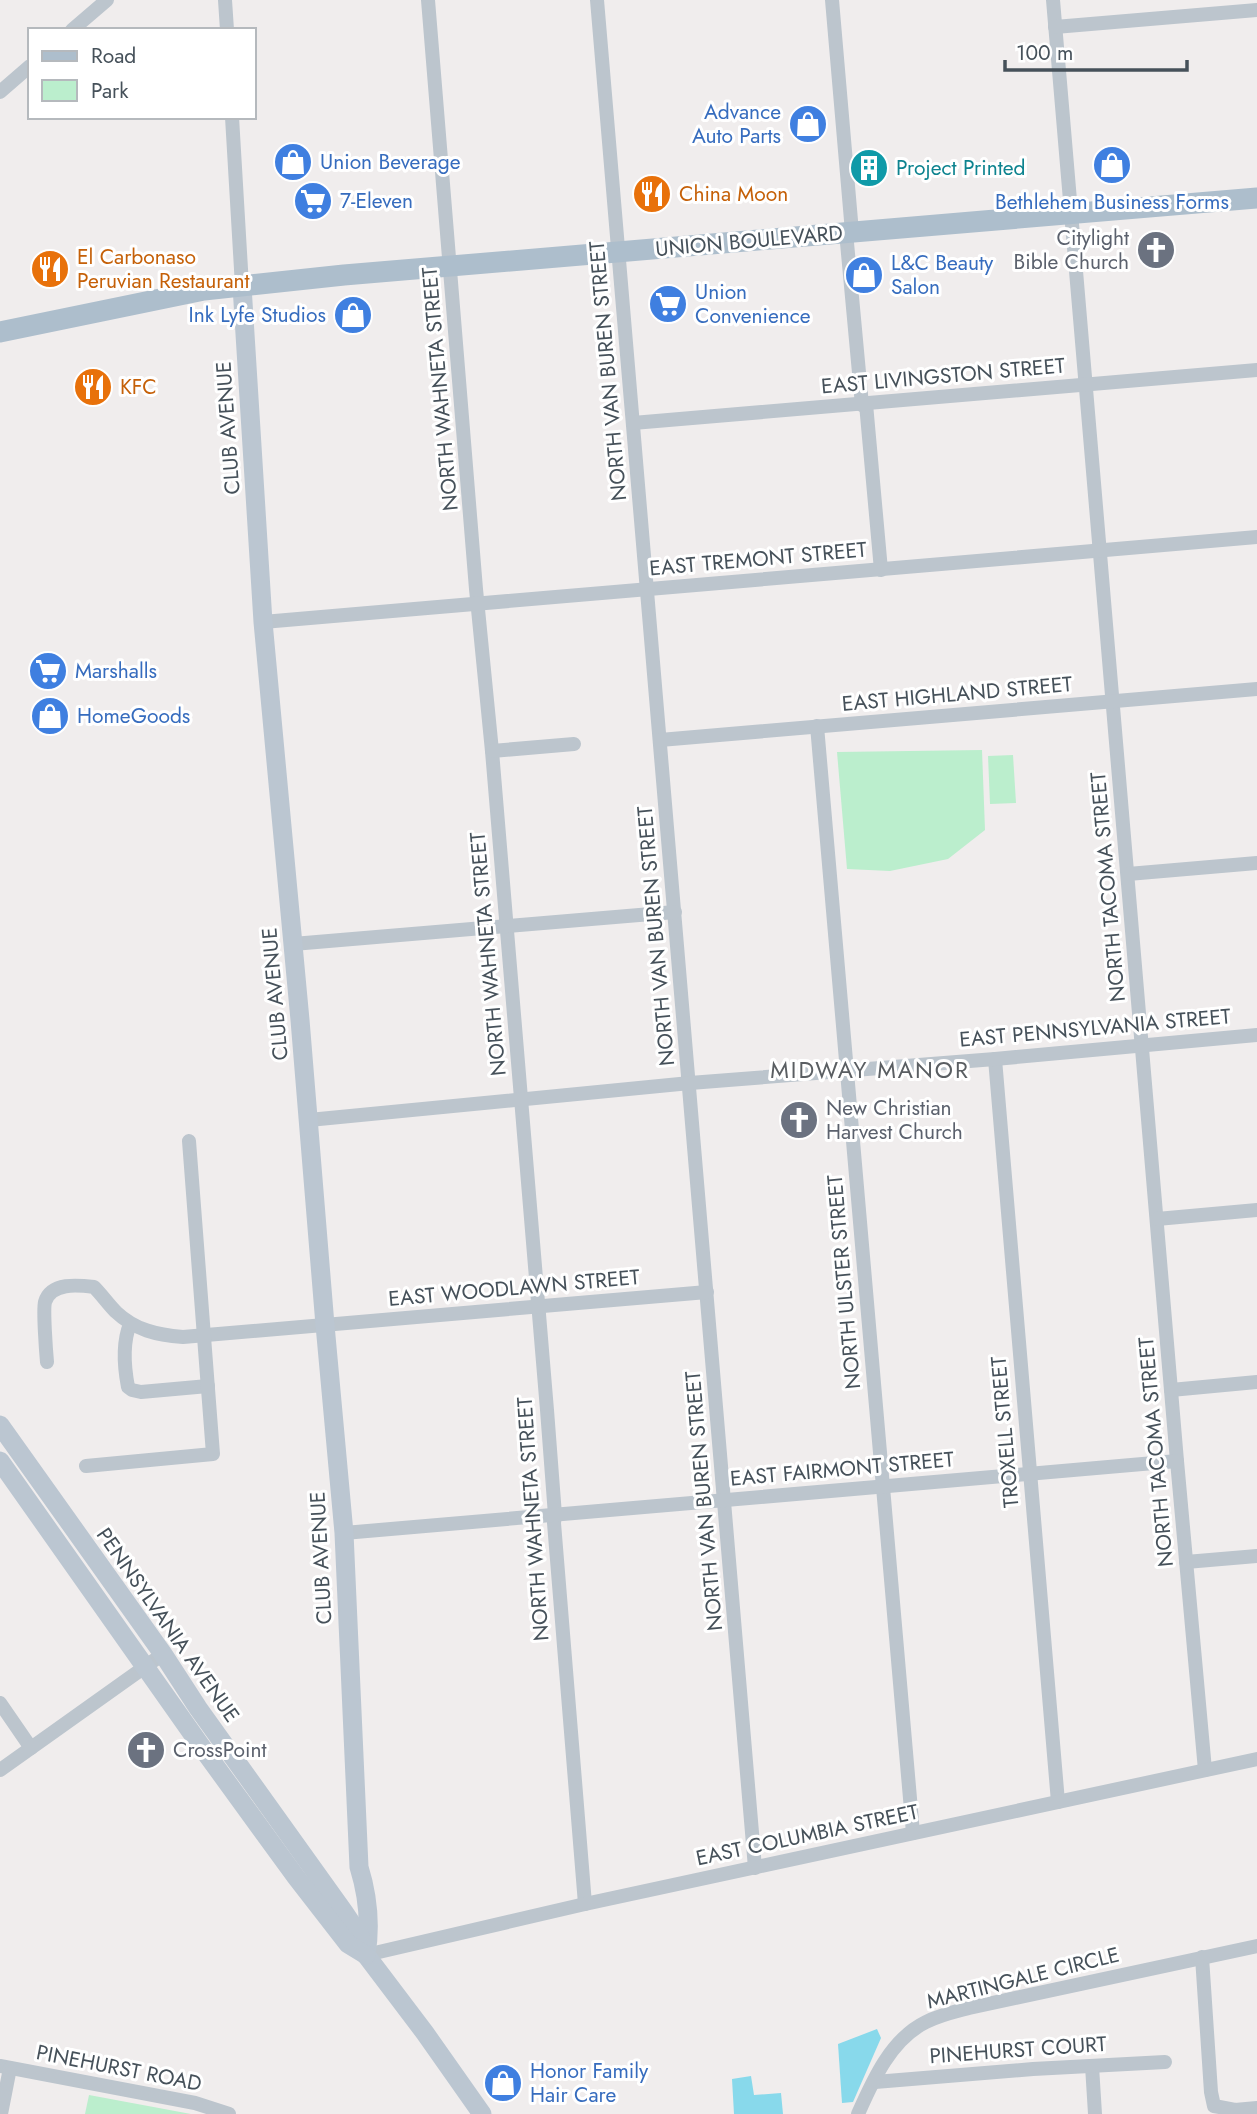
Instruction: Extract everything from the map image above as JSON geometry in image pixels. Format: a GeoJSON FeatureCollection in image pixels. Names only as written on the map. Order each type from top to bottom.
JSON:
{"type":"FeatureCollection","features":[{"type":"Feature","properties":{"kind":"main road","name":"UNION BOULEVARD"},"geometry":{"type":"LineString","coordinates":[[0,332],[204,290],[451,266],[1257,198]]}},
{"type":"Feature","properties":{"kind":"street"},"geometry":{"type":"LineString","coordinates":[[74,28],[107,0]]}},
{"type":"Feature","properties":{"kind":"street"},"geometry":{"type":"LineString","coordinates":[[225,0],[227,28]]}},
{"type":"Feature","properties":{"kind":"street","name":"NORTH WAHNETA STREET"},"geometry":{"type":"LineString","coordinates":[[428,0],[507,926],[585,1904]]}},
{"type":"Feature","properties":{"kind":"street","name":"NORTH VAN BUREN STREET"},"geometry":{"type":"LineString","coordinates":[[597,0],[755,1868]]}},
{"type":"Feature","properties":{"kind":"street"},"geometry":{"type":"LineString","coordinates":[[832,0],[849,232],[881,570]]}},
{"type":"Feature","properties":{"kind":"street","name":"NORTH TACOMA STREET"},"geometry":{"type":"LineString","coordinates":[[1052,0],[1205,1770]]}},
{"type":"Feature","properties":{"kind":"street"},"geometry":{"type":"LineString","coordinates":[[1055,27],[1257,10]]}},
{"type":"Feature","properties":{"kind":"street"},"geometry":{"type":"LineString","coordinates":[[0,92],[28,68]]}},
{"type":"Feature","properties":{"kind":"street","name":"CLUB AVENUE"},"geometry":{"type":"LineString","coordinates":[[232,119],[263,622],[344,1533],[359,1867],[366,1891],[370,1930],[366,1955]]}},
{"type":"Feature","properties":{"kind":"street","name":"EAST LIVINGSTON STREET"},"geometry":{"type":"LineString","coordinates":[[633,423],[1257,370]]}},
{"type":"Feature","properties":{"kind":"street","name":"EAST TREMONT STREET"},"geometry":{"type":"LineString","coordinates":[[263,622],[1257,537]]}},
{"type":"Feature","properties":{"kind":"street","name":"EAST HIGHLAND STREET"},"geometry":{"type":"LineString","coordinates":[[660,740],[1257,689]]}},
{"type":"Feature","properties":{"kind":"street","name":"NORTH ULSTER STREET"},"geometry":{"type":"LineString","coordinates":[[817,726],[913,1833]]}},
{"type":"Feature","properties":{"kind":"street"},"geometry":{"type":"LineString","coordinates":[[492,751],[574,744]]}},
{"type":"Feature","properties":{"kind":"street"},"geometry":{"type":"LineString","coordinates":[[1128,874],[1257,863]]}},
{"type":"Feature","properties":{"kind":"street"},"geometry":{"type":"LineString","coordinates":[[293,944],[675,912]]}},
{"type":"Feature","properties":{"kind":"street","name":"EAST PENNSYLVANIA STREET"},"geometry":{"type":"LineString","coordinates":[[309,1120],[690,1083],[1257,1035]]}},
{"type":"Feature","properties":{"kind":"street","name":"TROXELL STREET"},"geometry":{"type":"LineString","coordinates":[[995,1059],[1058,1802]]}},
{"type":"Feature","properties":{"kind":"street"},"geometry":{"type":"LineString","coordinates":[[86,1466],[214,1454],[189,1142]]}},
{"type":"Feature","properties":{"kind":"street"},"geometry":{"type":"LineString","coordinates":[[1157,1219],[1257,1210]]}},
{"type":"Feature","properties":{"kind":"street"},"geometry":{"type":"LineString","coordinates":[[47,1362],[45,1302],[53,1291],[68,1286],[94,1287],[114,1311],[130,1324],[124,1338],[128,1387],[141,1392],[208,1386]]}},
{"type":"Feature","properties":{"kind":"street","name":"EAST WOODLAWN STREET"},"geometry":{"type":"LineString","coordinates":[[130,1324],[147,1332],[167,1336],[204,1335],[707,1292]]}},
{"type":"Feature","properties":{"kind":"street"},"geometry":{"type":"LineString","coordinates":[[1171,1390],[1257,1382]]}},
{"type":"Feature","properties":{"kind":"street","name":"PENNSYLVANIA AVENUE"},"geometry":{"type":"LineString","coordinates":[[0,1425],[163,1654],[340,1921],[348,1944],[366,1955],[482,2114]]}},
{"type":"Feature","properties":{"kind":"street","name":"PENNSYLVANIA AVENUE"},"geometry":{"type":"LineString","coordinates":[[0,1461],[216,1767],[340,1921]]}},
{"type":"Feature","properties":{"kind":"street","name":"EAST FAIRMONT STREET"},"geometry":{"type":"LineString","coordinates":[[344,1533],[1177,1461]]}},
{"type":"Feature","properties":{"kind":"street"},"geometry":{"type":"LineString","coordinates":[[1186,1562],[1257,1556]]}},
{"type":"Feature","properties":{"kind":"street"},"geometry":{"type":"LineString","coordinates":[[0,1770],[163,1654]]}},
{"type":"Feature","properties":{"kind":"street"},"geometry":{"type":"LineString","coordinates":[[0,1703],[31,1748]]}},
{"type":"Feature","properties":{"kind":"street","name":"EAST COLUMBIA STREET"},"geometry":{"type":"LineString","coordinates":[[366,1955],[585,1904],[1257,1759]]}},
{"type":"Feature","properties":{"kind":"street","name":"CLUB AVENUE"},"geometry":{"type":"LineString","coordinates":[[340,1921],[359,1867]]}},
{"type":"Feature","properties":{"kind":"street","name":"MARTINGALE CIRCLE"},"geometry":{"type":"LineString","coordinates":[[858,2114],[882,2065],[901,2041],[924,2023],[944,2015],[1257,1946]]}},
{"type":"Feature","properties":{"kind":"street"},"geometry":{"type":"LineString","coordinates":[[1202,1957],[1214,2106],[1235,2110],[1257,2108]]}},
{"type":"Feature","properties":{"kind":"street","name":"PINEHURST COURT"},"geometry":{"type":"LineString","coordinates":[[874,2082],[1165,2062]]}},
{"type":"Feature","properties":{"kind":"street"},"geometry":{"type":"LineString","coordinates":[[1091,2066],[1095,2114]]}},
{"type":"Feature","properties":{"kind":"street"},"geometry":{"type":"LineString","coordinates":[[1,2114],[5,2067]]}},
{"type":"Feature","properties":{"kind":"street","name":"PINEHURST ROAD"},"geometry":{"type":"LineString","coordinates":[[5,2067],[195,2103],[229,2114]]}},
{"type":"Feature","properties":{"kind":"green space"},"geometry":{"type":"Polygon","coordinates":[[[982,750],[985,830],[948,859],[890,871],[847,869],[837,752],[982,750]]]}},
{"type":"Feature","properties":{"kind":"green space"},"geometry":{"type":"Polygon","coordinates":[[[1013,755],[1016,803],[990,804],[988,756],[1013,755]]]}},
{"type":"Feature","properties":{"kind":"green space"},"geometry":{"type":"Polygon","coordinates":[[[89,2095],[191,2114],[85,2114],[89,2095]]]}},
{"type":"Feature","properties":{"kind":"water"},"geometry":{"type":"Polygon","coordinates":[[[877,2029],[881,2038],[853,2102],[842,2103],[838,2044],[877,2029]]]}},
{"type":"Feature","properties":{"kind":"water"},"geometry":{"type":"Polygon","coordinates":[[[751,2076],[754,2095],[781,2093],[783,2114],[734,2114],[732,2079],[751,2076]]]}},
{"type":"Feature","properties":{"kind":"place","name":"Advance Auto Parts"},"geometry":{"type":"Point","coordinates":[808,124]}},
{"type":"Feature","properties":{"kind":"place","name":"Union Beverage"},"geometry":{"type":"Point","coordinates":[293,162]}},
{"type":"Feature","properties":{"kind":"place","name":"Bethlehem Business Forms"},"geometry":{"type":"Point","coordinates":[1112,165]}},
{"type":"Feature","properties":{"kind":"place","name":"Project Printed"},"geometry":{"type":"Point","coordinates":[869,168]}},
{"type":"Feature","properties":{"kind":"place","name":"China Moon"},"geometry":{"type":"Point","coordinates":[652,194]}},
{"type":"Feature","properties":{"kind":"place","name":"7-Eleven"},"geometry":{"type":"Point","coordinates":[313,201]}},
{"type":"Feature","properties":{"kind":"place","name":"Citylight Bible Church"},"geometry":{"type":"Point","coordinates":[1156,250]}},
{"type":"Feature","properties":{"kind":"place","name":"El Carbonaso Peruvian Restaurant"},"geometry":{"type":"Point","coordinates":[50,269]}},
{"type":"Feature","properties":{"kind":"place","name":"L&C Beauty Salon"},"geometry":{"type":"Point","coordinates":[864,275]}},
{"type":"Feature","properties":{"kind":"place","name":"Union Convenience"},"geometry":{"type":"Point","coordinates":[668,304]}},
{"type":"Feature","properties":{"kind":"place","name":"Ink Lyfe Studios"},"geometry":{"type":"Point","coordinates":[353,315]}},
{"type":"Feature","properties":{"kind":"place","name":"KFC"},"geometry":{"type":"Point","coordinates":[93,387]}},
{"type":"Feature","properties":{"kind":"place","name":"Marshalls"},"geometry":{"type":"Point","coordinates":[48,671]}},
{"type":"Feature","properties":{"kind":"place","name":"HomeGoods"},"geometry":{"type":"Point","coordinates":[50,716]}},
{"type":"Feature","properties":{"kind":"place","name":"New Christian Harvest Church"},"geometry":{"type":"Point","coordinates":[799,1120]}},
{"type":"Feature","properties":{"kind":"place","name":"CrossPoint"},"geometry":{"type":"Point","coordinates":[146,1750]}},
{"type":"Feature","properties":{"kind":"place","name":"Honor Family Hair Care"},"geometry":{"type":"Point","coordinates":[503,2083]}},
{"type":"Feature","properties":{"kind":"district","name":"MIDWAY MANOR"},"geometry":{"type":"Point","coordinates":[870,1070]}}]}
